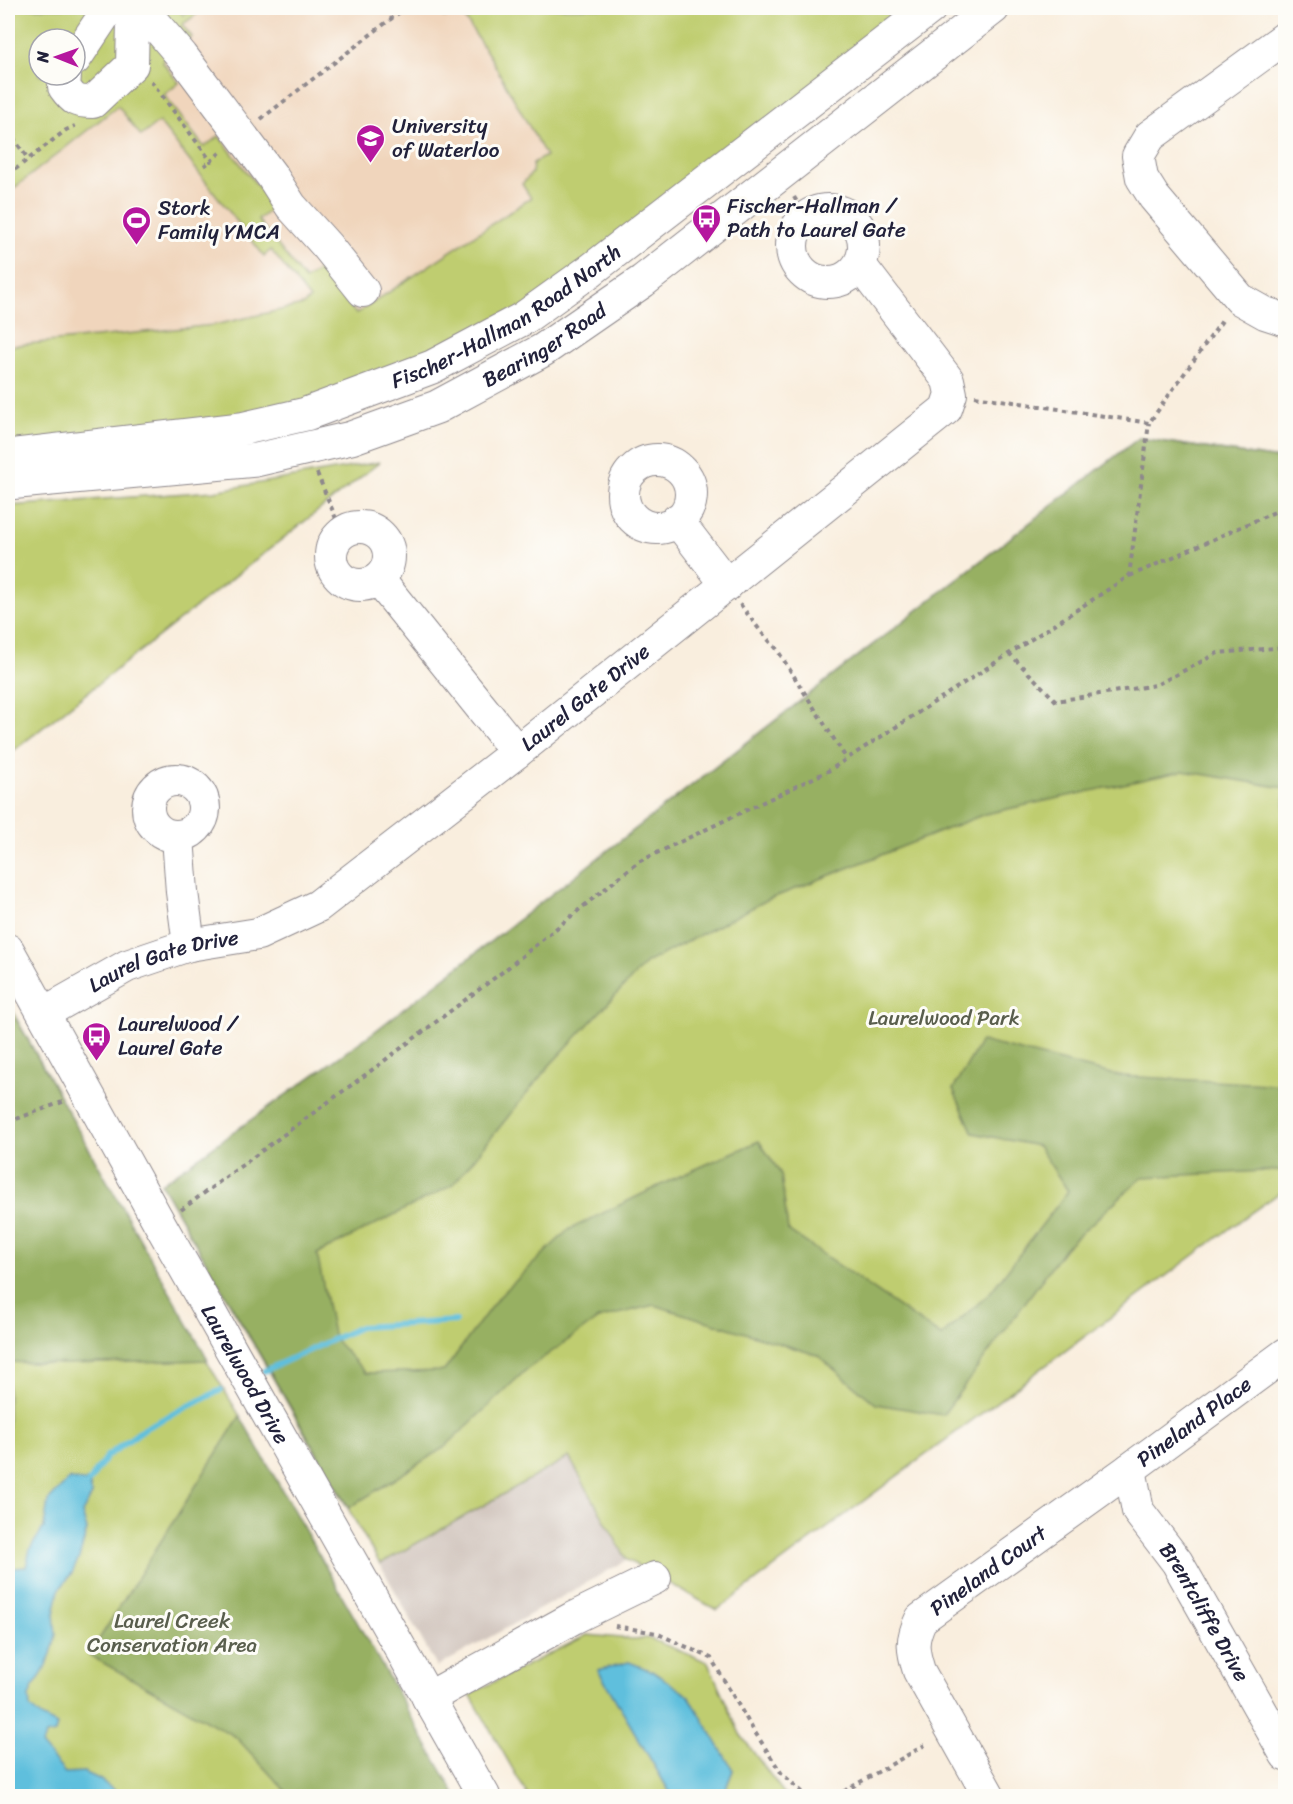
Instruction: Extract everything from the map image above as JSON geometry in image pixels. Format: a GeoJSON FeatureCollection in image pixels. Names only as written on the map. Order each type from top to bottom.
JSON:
{"type":"FeatureCollection","features":[{"type":"Feature","properties":{"kind":"main road","name":"Fischer-Hallman Road North"},"geometry":{"type":"LineString","coordinates":[[8,456],[241,429],[306,414],[432,367],[524,318],[600,263],[930,8]]}},
{"type":"Feature","properties":{"kind":"main road","name":"Bearinger Road"},"geometry":{"type":"LineString","coordinates":[[8,483],[255,460],[351,438],[437,407],[543,350],[643,281],[993,8]]}},
{"type":"Feature","properties":{"kind":"street"},"geometry":{"type":"LineString","coordinates":[[87,41],[109,8]]}},
{"type":"Feature","properties":{"kind":"street"},"geometry":{"type":"LineString","coordinates":[[64,87],[71,97],[79,102],[93,102],[132,65],[133,22],[140,8],[189,65],[272,176],[291,206],[363,291]]}},
{"type":"Feature","properties":{"kind":"street"},"geometry":{"type":"LineString","coordinates":[[1286,37],[1150,136],[1138,156],[1142,178],[1154,197],[1240,299],[1264,313],[1286,320]]}},
{"type":"Feature","properties":{"kind":"street"},"geometry":{"type":"LineString","coordinates":[[799,207],[817,211],[837,210],[849,215],[861,229],[865,241],[860,265],[841,281],[829,283],[811,279],[801,271],[794,260],[792,244],[799,207]]}},
{"type":"Feature","properties":{"kind":"street"},"geometry":{"type":"LineString","coordinates":[[860,265],[948,380],[951,394]]}},
{"type":"Feature","properties":{"kind":"street","name":"Laurel Gate Drive"},"geometry":{"type":"LineString","coordinates":[[44,1013],[127,966],[189,945],[258,934],[318,906],[518,752],[733,594],[946,409],[951,394]]}},
{"type":"Feature","properties":{"kind":"street"},"geometry":{"type":"LineString","coordinates":[[678,520],[733,594]]}},
{"type":"Feature","properties":{"kind":"street"},"geometry":{"type":"LineString","coordinates":[[358,526],[368,527],[383,537],[390,554],[385,572],[378,579],[369,584],[349,583],[334,570],[331,550],[342,533],[358,526]]}},
{"type":"Feature","properties":{"kind":"street"},"geometry":{"type":"LineString","coordinates":[[378,579],[518,752]]}},
{"type":"Feature","properties":{"kind":"street"},"geometry":{"type":"LineString","coordinates":[[178,837],[189,945]]}},
{"type":"Feature","properties":{"kind":"street","name":"Laurelwood Drive"},"geometry":{"type":"LineString","coordinates":[[8,950],[484,1797]]}},
{"type":"Feature","properties":{"kind":"street","name":"Pineland Place"},"geometry":{"type":"LineString","coordinates":[[1130,1469],[1286,1354]]}},
{"type":"Feature","properties":{"kind":"street","name":"Brentcliffe Drive"},"geometry":{"type":"LineString","coordinates":[[1130,1469],[1138,1510],[1177,1562],[1286,1755]]}},
{"type":"Feature","properties":{"kind":"street","name":"Pineland Court"},"geometry":{"type":"LineString","coordinates":[[989,1797],[919,1671],[913,1651],[914,1633],[921,1618],[1130,1469]]}},
{"type":"Feature","properties":{"kind":"street"},"geometry":{"type":"LineString","coordinates":[[428,1698],[573,1618],[655,1578]]}},
{"type":"Feature","properties":{"kind":"path"},"geometry":{"type":"LineString","coordinates":[[8,130],[28,159]]}},
{"type":"Feature","properties":{"kind":"path"},"geometry":{"type":"LineString","coordinates":[[204,166],[211,160]]}},
{"type":"Feature","properties":{"kind":"path"},"geometry":{"type":"LineString","coordinates":[[1129,576],[1149,423],[1240,299]]}},
{"type":"Feature","properties":{"kind":"path"},"geometry":{"type":"LineString","coordinates":[[951,394],[1149,423]]}},
{"type":"Feature","properties":{"kind":"path"},"geometry":{"type":"LineString","coordinates":[[311,448],[315,468],[342,533]]}},
{"type":"Feature","properties":{"kind":"path"},"geometry":{"type":"LineString","coordinates":[[173,1215],[193,1203],[349,1088],[486,984],[638,862],[828,771],[1129,576],[1286,507]]}},
{"type":"Feature","properties":{"kind":"path"},"geometry":{"type":"LineString","coordinates":[[733,594],[776,648],[846,758]]}},
{"type":"Feature","properties":{"kind":"path"},"geometry":{"type":"LineString","coordinates":[[1009,653],[1056,701],[1156,685],[1218,653],[1286,647]]}},
{"type":"Feature","properties":{"kind":"path"},"geometry":{"type":"LineString","coordinates":[[8,1122],[71,1099]]}},
{"type":"Feature","properties":{"kind":"path"},"geometry":{"type":"LineString","coordinates":[[573,1618],[656,1633],[711,1658],[782,1774],[807,1797]]}},
{"type":"Feature","properties":{"kind":"path"},"geometry":{"type":"LineString","coordinates":[[836,1797],[925,1745]]}},
{"type":"Feature","properties":{"kind":"shaded area","name":"University of Waterloo"},"geometry":{"type":"Polygon","coordinates":[[[8,8],[928,8],[625,251],[8,448],[8,8]]]}},
{"type":"Feature","properties":{"kind":"shaded area"},"geometry":{"type":"Polygon","coordinates":[[[569,1457],[627,1560],[437,1667],[380,1564],[569,1457]]]}},
{"type":"Feature","properties":{"kind":"green space"},"geometry":{"type":"Polygon","coordinates":[[[8,8],[178,8],[183,15],[193,8],[205,8],[182,25],[192,37],[162,61],[179,83],[164,95],[204,147],[219,136],[274,207],[258,220],[305,280],[321,268],[356,314],[531,198],[522,184],[532,173],[533,163],[546,156],[490,57],[459,9],[444,17],[441,11],[446,8],[928,8],[472,350],[255,424],[8,448],[8,346],[214,325],[303,305],[310,299],[271,250],[264,256],[159,122],[141,136],[118,106],[8,193],[8,8]]]}},
{"type":"Feature","properties":{"kind":"green space","name":"Laurelwood Park"},"geometry":{"type":"Polygon","coordinates":[[[1139,438],[1285,460],[1285,1189],[717,1610],[627,1560],[569,1457],[380,1564],[161,1184],[374,1032],[1139,438]]]}},
{"type":"Feature","properties":{"kind":"green space"},"geometry":{"type":"Polygon","coordinates":[[[1139,438],[1285,460],[1285,788],[1183,771],[985,814],[767,900],[646,963],[549,1066],[453,1185],[317,1254],[334,1339],[366,1373],[444,1371],[496,1300],[568,1230],[671,1180],[759,1141],[781,1174],[788,1230],[941,1336],[989,1294],[1068,1191],[1038,1146],[973,1133],[953,1089],[981,1041],[1120,1076],[1285,1085],[1285,1170],[1142,1177],[1065,1248],[943,1415],[876,1404],[817,1355],[654,1305],[598,1319],[526,1370],[445,1447],[349,1508],[161,1184],[374,1032],[1139,438]]]}},
{"type":"Feature","properties":{"kind":"green space"},"geometry":{"type":"Polygon","coordinates":[[[380,462],[8,755],[8,506],[214,491],[380,462]]]}},
{"type":"Feature","properties":{"kind":"green space","name":"Laurel Creek Conservation Area"},"geometry":{"type":"Polygon","coordinates":[[[8,1003],[206,1360],[240,1416],[239,1418],[449,1796],[8,1796],[8,1003]]]}},
{"type":"Feature","properties":{"kind":"green space"},"geometry":{"type":"Polygon","coordinates":[[[16,1019],[208,1360],[66,1364],[8,1362],[8,1021],[16,1019]]]}},
{"type":"Feature","properties":{"kind":"green space"},"geometry":{"type":"Polygon","coordinates":[[[240,1416],[456,1796],[290,1796],[236,1737],[89,1655],[240,1416]]]}},
{"type":"Feature","properties":{"kind":"green space"},"geometry":{"type":"Polygon","coordinates":[[[587,1635],[648,1638],[708,1662],[740,1734],[786,1796],[723,1796],[733,1770],[629,1662],[599,1670],[672,1796],[528,1796],[470,1694],[587,1635]]]}},
{"type":"Feature","properties":{"kind":"water"},"geometry":{"type":"Polygon","coordinates":[[[69,1479],[89,1482],[92,1495],[82,1513],[87,1530],[72,1573],[59,1590],[54,1614],[56,1635],[51,1654],[29,1697],[30,1707],[41,1717],[57,1725],[55,1733],[46,1735],[41,1745],[65,1773],[84,1772],[99,1779],[122,1796],[8,1796],[8,1566],[26,1567],[30,1549],[44,1527],[48,1501],[69,1479]]]}},
{"type":"Feature","properties":{"kind":"water"},"geometry":{"type":"Polygon","coordinates":[[[629,1662],[652,1671],[689,1696],[733,1770],[723,1796],[672,1796],[598,1670],[629,1662]]]}},
{"type":"Feature","properties":{"kind":"waterway"},"geometry":{"type":"LineString","coordinates":[[264,1371],[360,1327],[456,1321]]}},
{"type":"Feature","properties":{"kind":"waterway"},"geometry":{"type":"LineString","coordinates":[[89,1482],[106,1457],[145,1428],[221,1390]]}},
{"type":"Feature","properties":{"kind":"place","name":"University of Waterloo"},"geometry":{"type":"Point","coordinates":[371,164]}},
{"type":"Feature","properties":{"kind":"place","name":"Fischer-Hallman / Path to Laurel Gate"},"geometry":{"type":"Point","coordinates":[706,244]}},
{"type":"Feature","properties":{"kind":"place","name":"Stork Family YMCA"},"geometry":{"type":"Point","coordinates":[137,246]}},
{"type":"Feature","properties":{"kind":"place","name":"Laurelwood / Laurel Gate"},"geometry":{"type":"Point","coordinates":[97,1062]}}]}
